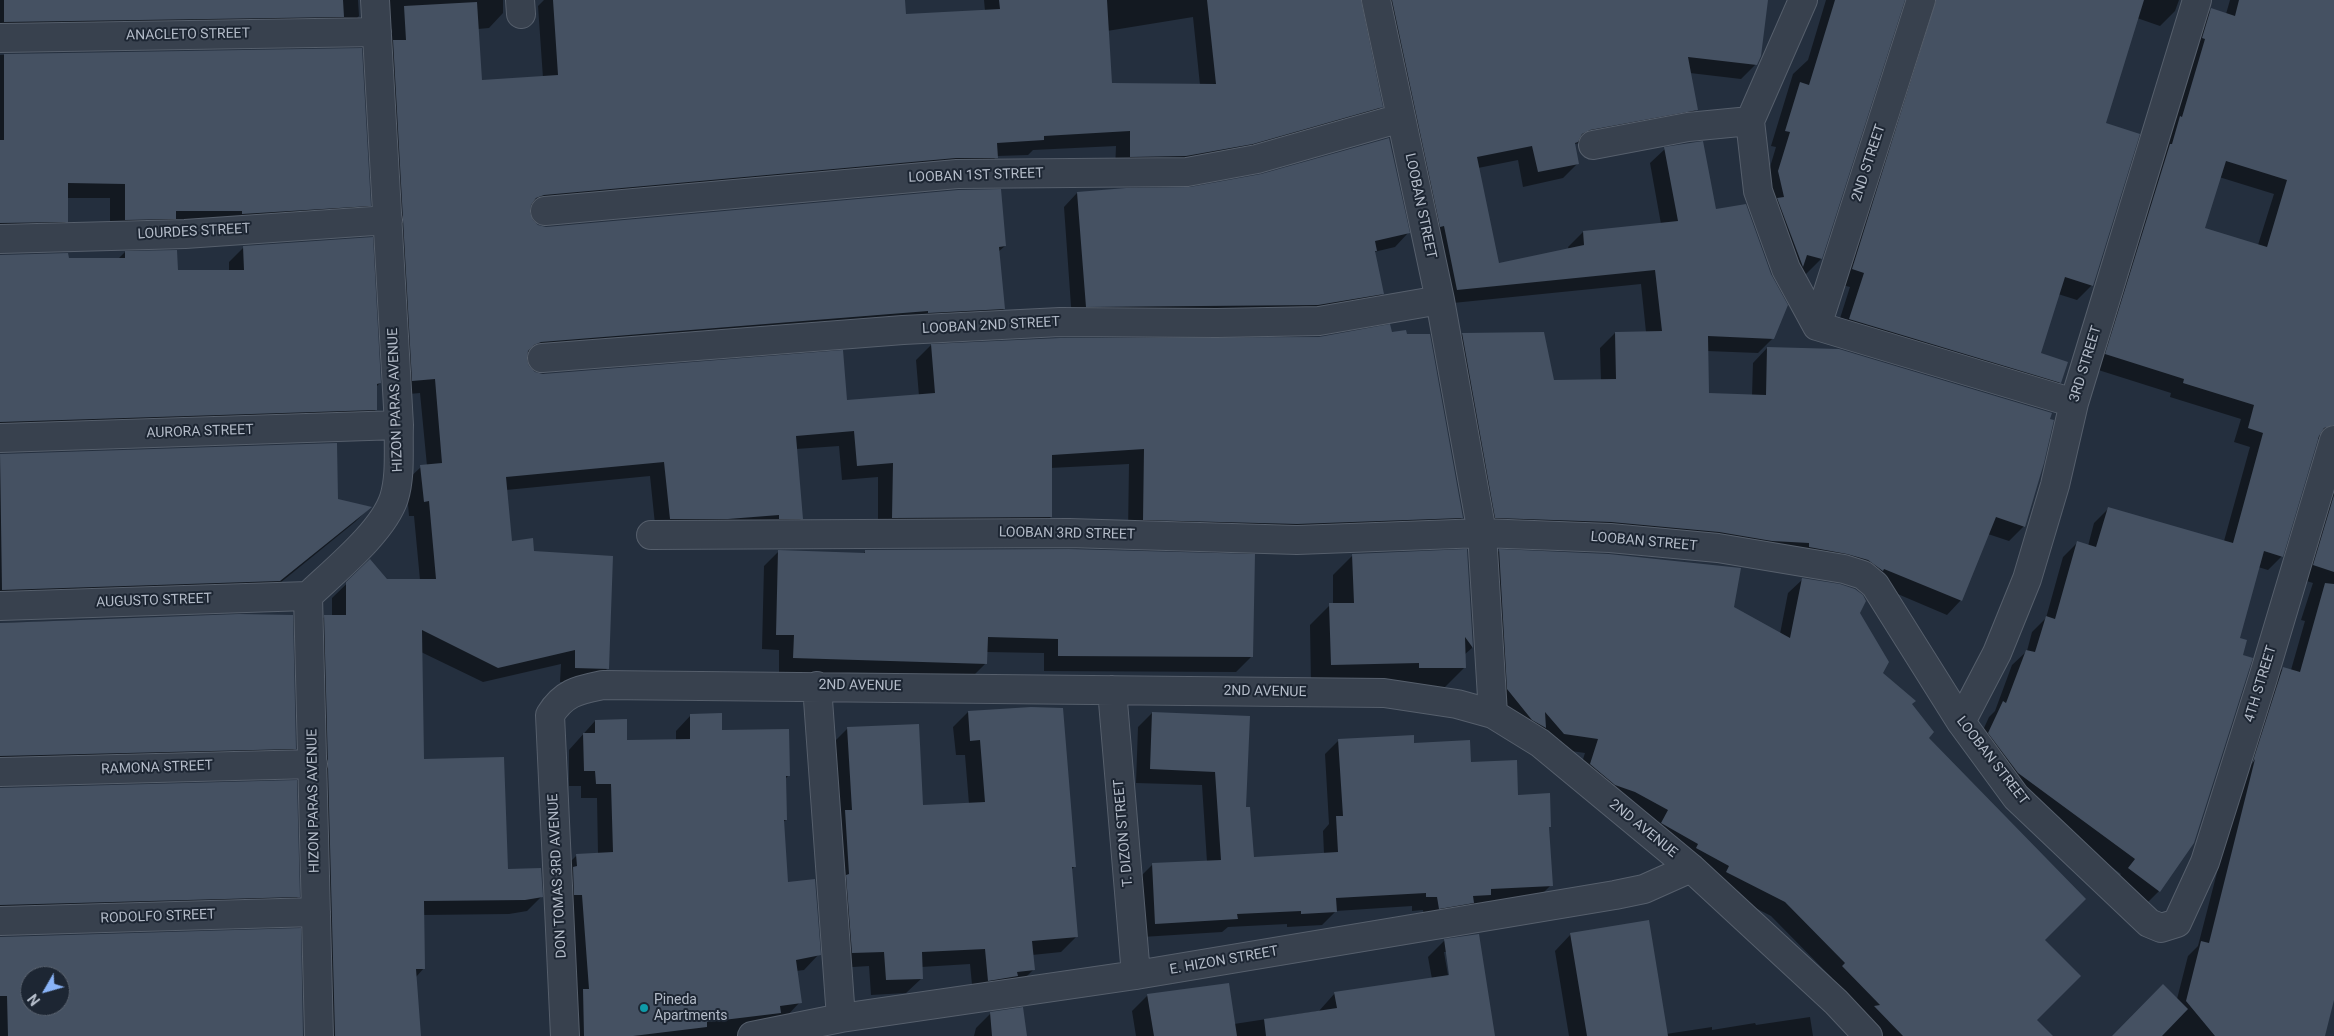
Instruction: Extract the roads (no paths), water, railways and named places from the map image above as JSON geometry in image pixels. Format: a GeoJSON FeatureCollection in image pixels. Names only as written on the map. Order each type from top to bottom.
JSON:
{"type":"FeatureCollection","features":[{"type":"Feature","properties":{"kind":"street","name":"HIZON PARAS AVENUE"},"geometry":{"type":"LineString","coordinates":[[319,1036],[308,596],[385,518],[394,498],[398,480],[399,425],[375,0]]}},
{"type":"Feature","properties":{"kind":"street","name":"LOOBAN STREET"},"geometry":{"type":"LineString","coordinates":[[1376,0],[1440,300],[1482,533],[1610,538],[1718,548],[1844,568],[1863,575],[1875,585],[1961,722],[2016,797],[2149,923],[2161,928],[2177,923]]}},
{"type":"Feature","properties":{"kind":"street"},"geometry":{"type":"LineString","coordinates":[[1803,0],[1750,121],[1758,191],[1786,269],[1817,326],[2074,403]]}},
{"type":"Feature","properties":{"kind":"street","name":"2ND STREET"},"geometry":{"type":"LineString","coordinates":[[1817,326],[1921,0]]}},
{"type":"Feature","properties":{"kind":"street","name":"3RD STREET"},"geometry":{"type":"LineString","coordinates":[[1961,722],[1997,654],[2027,579],[2054,484],[2074,403],[2197,0]]}},
{"type":"Feature","properties":{"kind":"street","name":"ANACLETO STREET"},"geometry":{"type":"LineString","coordinates":[[0,38],[377,32]]}},
{"type":"Feature","properties":{"kind":"street","name":"LOOBAN 1ST STREET"},"geometry":{"type":"LineString","coordinates":[[545,211],[957,174],[1187,172],[1257,159],[1401,118]]}},
{"type":"Feature","properties":{"kind":"street"},"geometry":{"type":"LineString","coordinates":[[1593,145],[1688,127],[1750,121]]}},
{"type":"Feature","properties":{"kind":"street","name":"LOURDES STREET"},"geometry":{"type":"LineString","coordinates":[[0,239],[185,234],[388,220]]}},
{"type":"Feature","properties":{"kind":"street","name":"LOOBAN 2ND STREET"},"geometry":{"type":"LineString","coordinates":[[542,358],[903,330],[1030,323],[1319,321],[1440,300]]}},
{"type":"Feature","properties":{"kind":"street","name":"AURORA STREET"},"geometry":{"type":"LineString","coordinates":[[0,438],[399,425]]}},
{"type":"Feature","properties":{"kind":"street","name":"4TH STREET"},"geometry":{"type":"LineString","coordinates":[[2177,923],[2205,862],[2263,678],[2334,440]]}},
{"type":"Feature","properties":{"kind":"street","name":"LOOBAN 3RD STREET"},"geometry":{"type":"LineString","coordinates":[[651,535],[1068,533],[1297,540],[1482,533]]}},
{"type":"Feature","properties":{"kind":"street"},"geometry":{"type":"LineString","coordinates":[[1482,533],[1493,714]]}},
{"type":"Feature","properties":{"kind":"street","name":"AUGUSTO STREET"},"geometry":{"type":"LineString","coordinates":[[0,606],[308,596]]}},
{"type":"Feature","properties":{"kind":"street","name":"2ND AVENUE"},"geometry":{"type":"LineString","coordinates":[[550,715],[560,700],[581,689],[604,685],[1384,693],[1457,704],[1493,714],[1540,743],[1691,868],[1828,995],[1868,1036]]}},
{"type":"Feature","properties":{"kind":"street"},"geometry":{"type":"LineString","coordinates":[[817,686],[841,1018]]}},
{"type":"Feature","properties":{"kind":"street","name":"T. DIZON STREET"},"geometry":{"type":"LineString","coordinates":[[1112,690],[1136,975]]}},
{"type":"Feature","properties":{"kind":"street","name":"DON TOMAS 3RD AVENUE"},"geometry":{"type":"LineString","coordinates":[[550,715],[566,1036]]}},
{"type":"Feature","properties":{"kind":"street","name":"RAMONA STREET"},"geometry":{"type":"LineString","coordinates":[[0,772],[313,764]]}},
{"type":"Feature","properties":{"kind":"street","name":"E. HIZON STREET"},"geometry":{"type":"LineString","coordinates":[[752,1036],[841,1018],[1136,975],[1615,895],[1644,889],[1691,868]]}},
{"type":"Feature","properties":{"kind":"street","name":"RODOLFO STREET"},"geometry":{"type":"LineString","coordinates":[[0,921],[316,912]]}},
{"type":"Feature","properties":{"kind":"place","name":"Pineda Apartments"},"geometry":{"type":"Point","coordinates":[644,1008]}}]}
